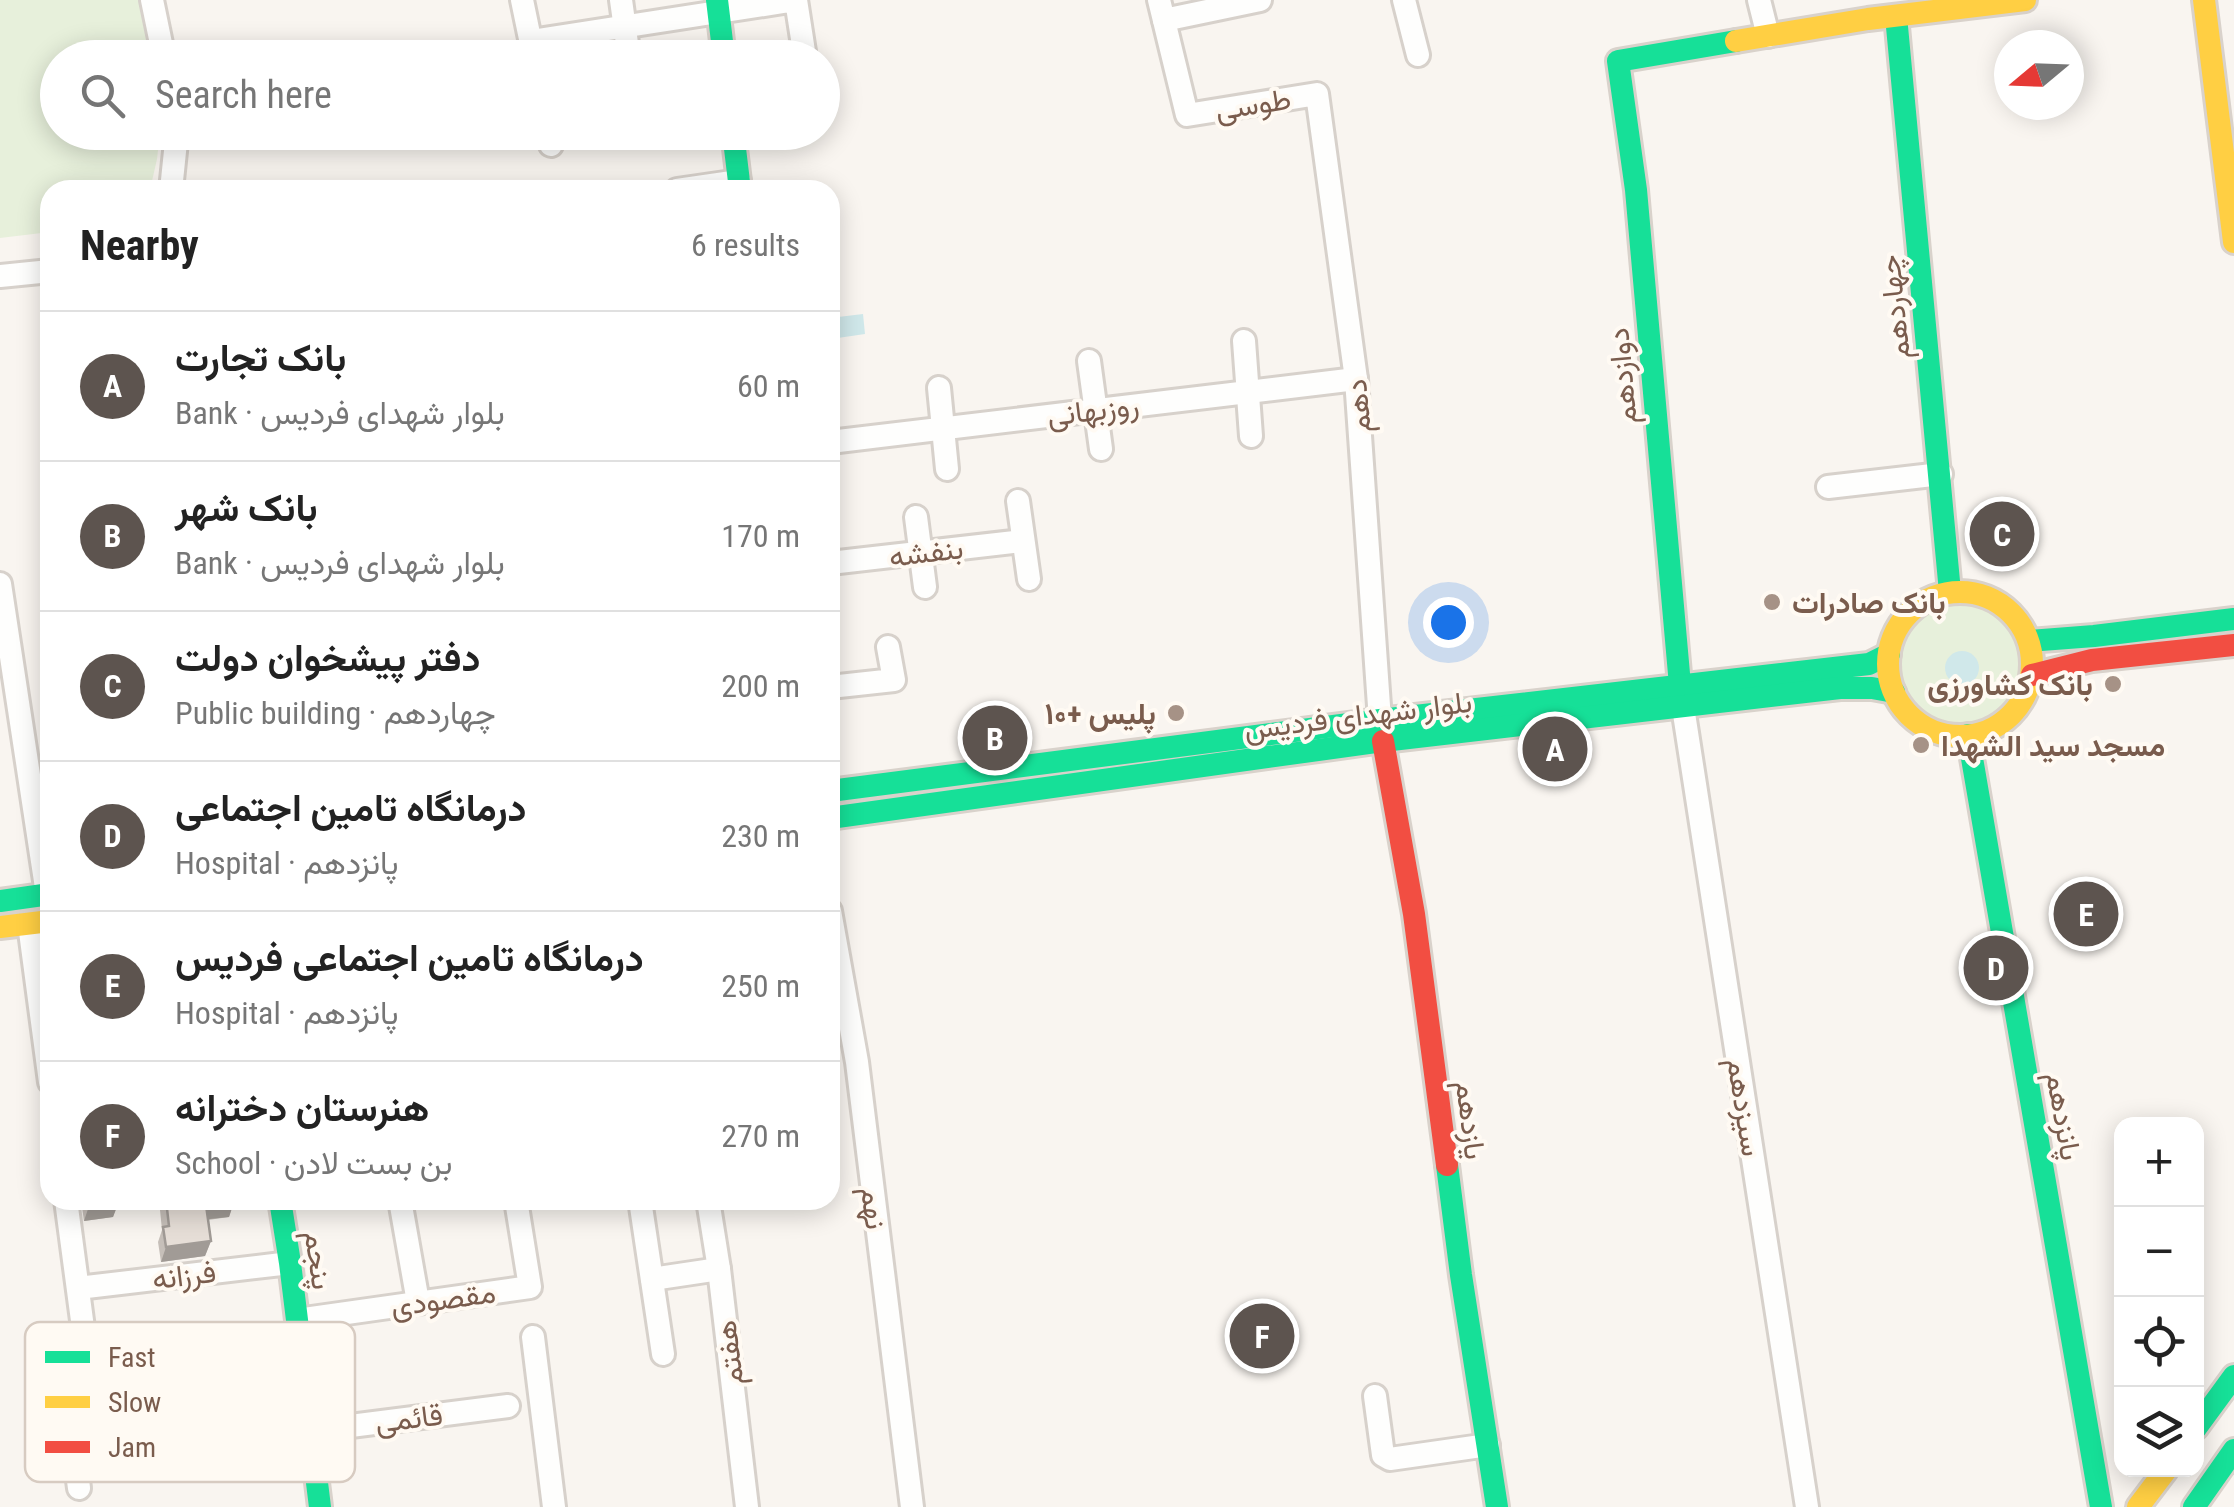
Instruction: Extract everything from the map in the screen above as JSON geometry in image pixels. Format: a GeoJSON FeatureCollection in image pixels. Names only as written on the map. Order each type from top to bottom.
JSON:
{"type":"FeatureCollection","features":[{"type":"Feature","properties":{"kind":"street"},"geometry":{"type":"LineString","coordinates":[[152,0],[160,40]]}},
{"type":"Feature","properties":{"kind":"street"},"geometry":{"type":"LineString","coordinates":[[522,0],[530,40]]}},
{"type":"Feature","properties":{"kind":"street"},"geometry":{"type":"LineString","coordinates":[[621,0],[626,40]]}},
{"type":"Feature","properties":{"kind":"street"},"geometry":{"type":"LineString","coordinates":[[568,40],[718,6],[796,0],[802,40]]}},
{"type":"Feature","properties":{"kind":"street"},"geometry":{"type":"LineString","coordinates":[[1161,10],[1260,0]]}},
{"type":"Feature","properties":{"kind":"street"},"geometry":{"type":"LineString","coordinates":[[1404,0],[1418,55]]}},
{"type":"Feature","properties":{"kind":"street"},"geometry":{"type":"LineString","coordinates":[[1759,0],[1768,36],[1866,10],[1896,16],[2025,0]]}},
{"type":"Feature","properties":{"kind":"street"},"geometry":{"type":"LineString","coordinates":[[2204,0],[2234,242]]}},
{"type":"Feature","properties":{"kind":"street"},"geometry":{"type":"LineString","coordinates":[[718,6],[722,40]]}},
{"type":"Feature","properties":{"kind":"street","name":"طوسی"},"geometry":{"type":"LineString","coordinates":[[1161,10],[1187,114],[1317,94]]}},
{"type":"Feature","properties":{"kind":"street","name":"چهاردهم"},"geometry":{"type":"LineString","coordinates":[[1896,16],[1950,592]]}},
{"type":"Feature","properties":{"kind":"street","name":"دوازدهم"},"geometry":{"type":"LineString","coordinates":[[1681,696],[1636,190],[1618,61],[1768,36]]}},
{"type":"Feature","properties":{"kind":"street","name":"دهم"},"geometry":{"type":"LineString","coordinates":[[1317,94],[1356,378],[1382,731]]}},
{"type":"Feature","properties":{"kind":"street"},"geometry":{"type":"LineString","coordinates":[[172,180],[175,150]]}},
{"type":"Feature","properties":{"kind":"street"},"geometry":{"type":"LineString","coordinates":[[735,150],[739,180]]}},
{"type":"Feature","properties":{"kind":"street"},"geometry":{"type":"LineString","coordinates":[[0,276],[40,272]]}},
{"type":"Feature","properties":{"kind":"street"},"geometry":{"type":"LineString","coordinates":[[1244,341],[1252,436]]}},
{"type":"Feature","properties":{"kind":"street"},"geometry":{"type":"LineString","coordinates":[[1090,361],[1101,449]]}},
{"type":"Feature","properties":{"kind":"street","name":"روزبهانی"},"geometry":{"type":"LineString","coordinates":[[840,441],[1356,378]]}},
{"type":"Feature","properties":{"kind":"street"},"geometry":{"type":"LineString","coordinates":[[939,388],[948,469]]}},
{"type":"Feature","properties":{"kind":"street"},"geometry":{"type":"LineString","coordinates":[[1828,487],[1941,474]]}},
{"type":"Feature","properties":{"kind":"street"},"geometry":{"type":"LineString","coordinates":[[1018,501],[1029,579]]}},
{"type":"Feature","properties":{"kind":"street"},"geometry":{"type":"LineString","coordinates":[[916,518],[925,587]]}},
{"type":"Feature","properties":{"kind":"street","name":"بنفشه"},"geometry":{"type":"LineString","coordinates":[[840,562],[1022,541]]}},
{"type":"Feature","properties":{"kind":"street"},"geometry":{"type":"LineString","coordinates":[[0,584],[40,842]]}},
{"type":"Feature","properties":{"kind":"street"},"geometry":{"type":"LineString","coordinates":[[1970,592],[1989,598],[2006,608],[2029,640],[2032,675],[2025,696],[2011,715],[1993,728],[1952,736],[1934,731],[1918,722],[1894,692],[1889,654],[1894,636],[1916,606],[1932,597],[1970,592]]}},
{"type":"Feature","properties":{"kind":"street"},"geometry":{"type":"LineString","coordinates":[[2029,640],[2234,619]]}},
{"type":"Feature","properties":{"kind":"street"},"geometry":{"type":"LineString","coordinates":[[2032,675],[2092,660],[2234,645]]}},
{"type":"Feature","properties":{"kind":"street"},"geometry":{"type":"LineString","coordinates":[[840,685],[894,680],[888,647]]}},
{"type":"Feature","properties":{"kind":"street","name":"بلوار شهدای فردیس"},"geometry":{"type":"LineString","coordinates":[[840,789],[1681,696],[1869,664],[1889,654]]}},
{"type":"Feature","properties":{"kind":"street","name":"بلوار شهدای فردیس"},"geometry":{"type":"LineString","coordinates":[[1681,696],[1840,688],[1894,692]]}},
{"type":"Feature","properties":{"kind":"street","name":"سیزدهم"},"geometry":{"type":"LineString","coordinates":[[1681,696],[1807,1507]]}},
{"type":"Feature","properties":{"kind":"street","name":"بلوار شهدای فردیس"},"geometry":{"type":"LineString","coordinates":[[840,816],[1382,731]]}},
{"type":"Feature","properties":{"kind":"street","name":"یازدهم"},"geometry":{"type":"LineString","coordinates":[[1382,731],[1414,914],[1461,1275],[1498,1507]]}},
{"type":"Feature","properties":{"kind":"street","name":"پانزدهم"},"geometry":{"type":"LineString","coordinates":[[1968,735],[2101,1507]]}},
{"type":"Feature","properties":{"kind":"street"},"geometry":{"type":"LineString","coordinates":[[0,901],[40,895]]}},
{"type":"Feature","properties":{"kind":"street"},"geometry":{"type":"LineString","coordinates":[[0,928],[39,923]]}},
{"type":"Feature","properties":{"kind":"street","name":"نهم"},"geometry":{"type":"LineString","coordinates":[[840,967],[857,1062],[912,1507]]}},
{"type":"Feature","properties":{"kind":"street"},"geometry":{"type":"LineString","coordinates":[[67,1210],[82,1322]]}},
{"type":"Feature","properties":{"kind":"street","name":"پنجم"},"geometry":{"type":"LineString","coordinates":[[282,1210],[297,1320]]}},
{"type":"Feature","properties":{"kind":"street"},"geometry":{"type":"LineString","coordinates":[[402,1210],[418,1302]]}},
{"type":"Feature","properties":{"kind":"street","name":"مقصودی"},"geometry":{"type":"LineString","coordinates":[[297,1320],[530,1287],[518,1210]]}},
{"type":"Feature","properties":{"kind":"street"},"geometry":{"type":"LineString","coordinates":[[642,1210],[663,1354]]}},
{"type":"Feature","properties":{"kind":"street","name":"هفتم"},"geometry":{"type":"LineString","coordinates":[[710,1210],[747,1507]]}},
{"type":"Feature","properties":{"kind":"street","name":"فرزانه"},"geometry":{"type":"LineString","coordinates":[[78,1288],[290,1263]]}},
{"type":"Feature","properties":{"kind":"street"},"geometry":{"type":"LineString","coordinates":[[652,1280],[719,1269]]}},
{"type":"Feature","properties":{"kind":"street"},"geometry":{"type":"LineString","coordinates":[[532,1337],[554,1507]]}},
{"type":"Feature","properties":{"kind":"street"},"geometry":{"type":"LineString","coordinates":[[2204,1417],[2234,1376]]}},
{"type":"Feature","properties":{"kind":"street"},"geometry":{"type":"LineString","coordinates":[[1375,1396],[1381,1446],[1390,1459],[1488,1445]]}},
{"type":"Feature","properties":{"kind":"street","name":"قائمی"},"geometry":{"type":"LineString","coordinates":[[355,1425],[508,1406]]}},
{"type":"Feature","properties":{"kind":"street"},"geometry":{"type":"LineString","coordinates":[[2194,1507],[2234,1450]]}},
{"type":"Feature","properties":{"kind":"street"},"geometry":{"type":"LineString","coordinates":[[2138,1507],[2161,1477]]}},
{"type":"Feature","properties":{"kind":"street"},"geometry":{"type":"LineString","coordinates":[[78,1482],[79,1488]]}},
{"type":"Feature","properties":{"kind":"street","name":"پنجم"},"geometry":{"type":"LineString","coordinates":[[317,1482],[320,1507]]}},
{"type":"Feature","properties":{"kind":"green space"},"geometry":{"type":"Polygon","coordinates":[[[0,0],[140,0],[148,40],[40,40],[40,150],[158,150],[152,180],[40,180],[40,233],[0,238],[0,0]]]}},
{"type":"Feature","properties":{"kind":"green space"},"geometry":{"type":"Polygon","coordinates":[[[1957,602],[1981,606],[2002,620],[2016,641],[2020,665],[2016,689],[2002,710],[1981,724],[1957,728],[1933,724],[1912,710],[1898,689],[1894,665],[1898,641],[1912,620],[1933,606],[1957,602]]]}},
{"type":"Feature","properties":{"kind":"water"},"geometry":{"type":"Polygon","coordinates":[[[863,314],[865,334],[840,338],[840,317],[863,314]]]}},
{"type":"Feature","properties":{"kind":"water"},"geometry":{"type":"Polygon","coordinates":[[[1962,651],[1974,656],[1979,668],[1974,680],[1962,685],[1950,680],[1945,668],[1950,656],[1962,651]]]}},
{"type":"Feature","properties":{"kind":"building"},"geometry":{"type":"Polygon","coordinates":[[[167,1210],[207,1210],[211,1241],[166,1247],[163,1227],[169,1226],[167,1210]]]}},
{"type":"Feature","properties":{"kind":"traffic: fast"},"geometry":{"type":"LineString","coordinates":[[717,0],[722,40]]}},
{"type":"Feature","properties":{"kind":"traffic: fast"},"geometry":{"type":"LineString","coordinates":[[1896,16],[1950,592]]}},
{"type":"Feature","properties":{"kind":"traffic: fast"},"geometry":{"type":"LineString","coordinates":[[1680,685],[1636,190],[1618,61],[1736,41]]}},
{"type":"Feature","properties":{"kind":"traffic: fast"},"geometry":{"type":"LineString","coordinates":[[735,150],[739,180]]}},
{"type":"Feature","properties":{"kind":"traffic: fast"},"geometry":{"type":"LineString","coordinates":[[2029,641],[2234,619]]}},
{"type":"Feature","properties":{"kind":"traffic: fast"},"geometry":{"type":"LineString","coordinates":[[840,790],[1380,720],[1869,664],[1889,654]]}},
{"type":"Feature","properties":{"kind":"traffic: fast"},"geometry":{"type":"LineString","coordinates":[[840,817],[1383,741],[1840,688],[1894,692]]}},
{"type":"Feature","properties":{"kind":"traffic: fast"},"geometry":{"type":"LineString","coordinates":[[1968,735],[2101,1507]]}},
{"type":"Feature","properties":{"kind":"traffic: fast"},"geometry":{"type":"LineString","coordinates":[[0,901],[40,895]]}},
{"type":"Feature","properties":{"kind":"traffic: fast"},"geometry":{"type":"LineString","coordinates":[[1447,1165],[1497,1507]]}},
{"type":"Feature","properties":{"kind":"traffic: fast"},"geometry":{"type":"LineString","coordinates":[[282,1210],[297,1322]]}},
{"type":"Feature","properties":{"kind":"traffic: fast"},"geometry":{"type":"LineString","coordinates":[[2204,1417],[2234,1376]]}},
{"type":"Feature","properties":{"kind":"traffic: fast"},"geometry":{"type":"LineString","coordinates":[[2194,1507],[2234,1450]]}},
{"type":"Feature","properties":{"kind":"traffic: fast"},"geometry":{"type":"LineString","coordinates":[[317,1482],[320,1507]]}},
{"type":"Feature","properties":{"kind":"traffic: slow"},"geometry":{"type":"LineString","coordinates":[[1736,41],[1868,19],[2025,0]]}},
{"type":"Feature","properties":{"kind":"traffic: slow"},"geometry":{"type":"LineString","coordinates":[[2204,0],[2234,242]]}},
{"type":"Feature","properties":{"kind":"traffic: slow"},"geometry":{"type":"LineString","coordinates":[[1960,592],[1987,598],[2011,613],[2026,637],[2032,664],[2026,691],[2011,715],[1987,730],[1960,736],[1933,730],[1909,715],[1894,691],[1888,664],[1894,637],[1909,613],[1933,598],[1960,592]]}},
{"type":"Feature","properties":{"kind":"traffic: slow"},"geometry":{"type":"LineString","coordinates":[[0,927],[40,922]]}},
{"type":"Feature","properties":{"kind":"traffic: slow"},"geometry":{"type":"LineString","coordinates":[[2138,1507],[2161,1477]]}},
{"type":"Feature","properties":{"kind":"traffic: jam"},"geometry":{"type":"LineString","coordinates":[[2032,675],[2092,660],[2234,645]]}},
{"type":"Feature","properties":{"kind":"traffic: jam"},"geometry":{"type":"LineString","coordinates":[[1383,741],[1414,914],[1447,1165]]}},
{"type":"Feature","properties":{"kind":"place","name":"دفتر پیشخوان دولت"},"geometry":{"type":"Point","coordinates":[2002,534]}},
{"type":"Feature","properties":{"kind":"place","name":"بانک صادرات"},"geometry":{"type":"Point","coordinates":[1772,602]}},
{"type":"Feature","properties":{"kind":"place","name":"بانک کشاورزی"},"geometry":{"type":"Point","coordinates":[2113,684]}},
{"type":"Feature","properties":{"kind":"place","name":"پلیس +۱۰"},"geometry":{"type":"Point","coordinates":[1176,713]}},
{"type":"Feature","properties":{"kind":"place","name":"بانک شهر"},"geometry":{"type":"Point","coordinates":[995,738]}},
{"type":"Feature","properties":{"kind":"place","name":"مسجد سید الشهدا"},"geometry":{"type":"Point","coordinates":[1921,745]}},
{"type":"Feature","properties":{"kind":"place","name":"بانک تجارت"},"geometry":{"type":"Point","coordinates":[1555,749]}},
{"type":"Feature","properties":{"kind":"place","name":"درمانگاه تامین اجتماعی فردیس"},"geometry":{"type":"Point","coordinates":[2086,914]}},
{"type":"Feature","properties":{"kind":"place","name":"درمانگاه تامین اجتماعى"},"geometry":{"type":"Point","coordinates":[1996,968]}},
{"type":"Feature","properties":{"kind":"place","name":"هنرستان دخترانه"},"geometry":{"type":"Point","coordinates":[1262,1336]}}]}
